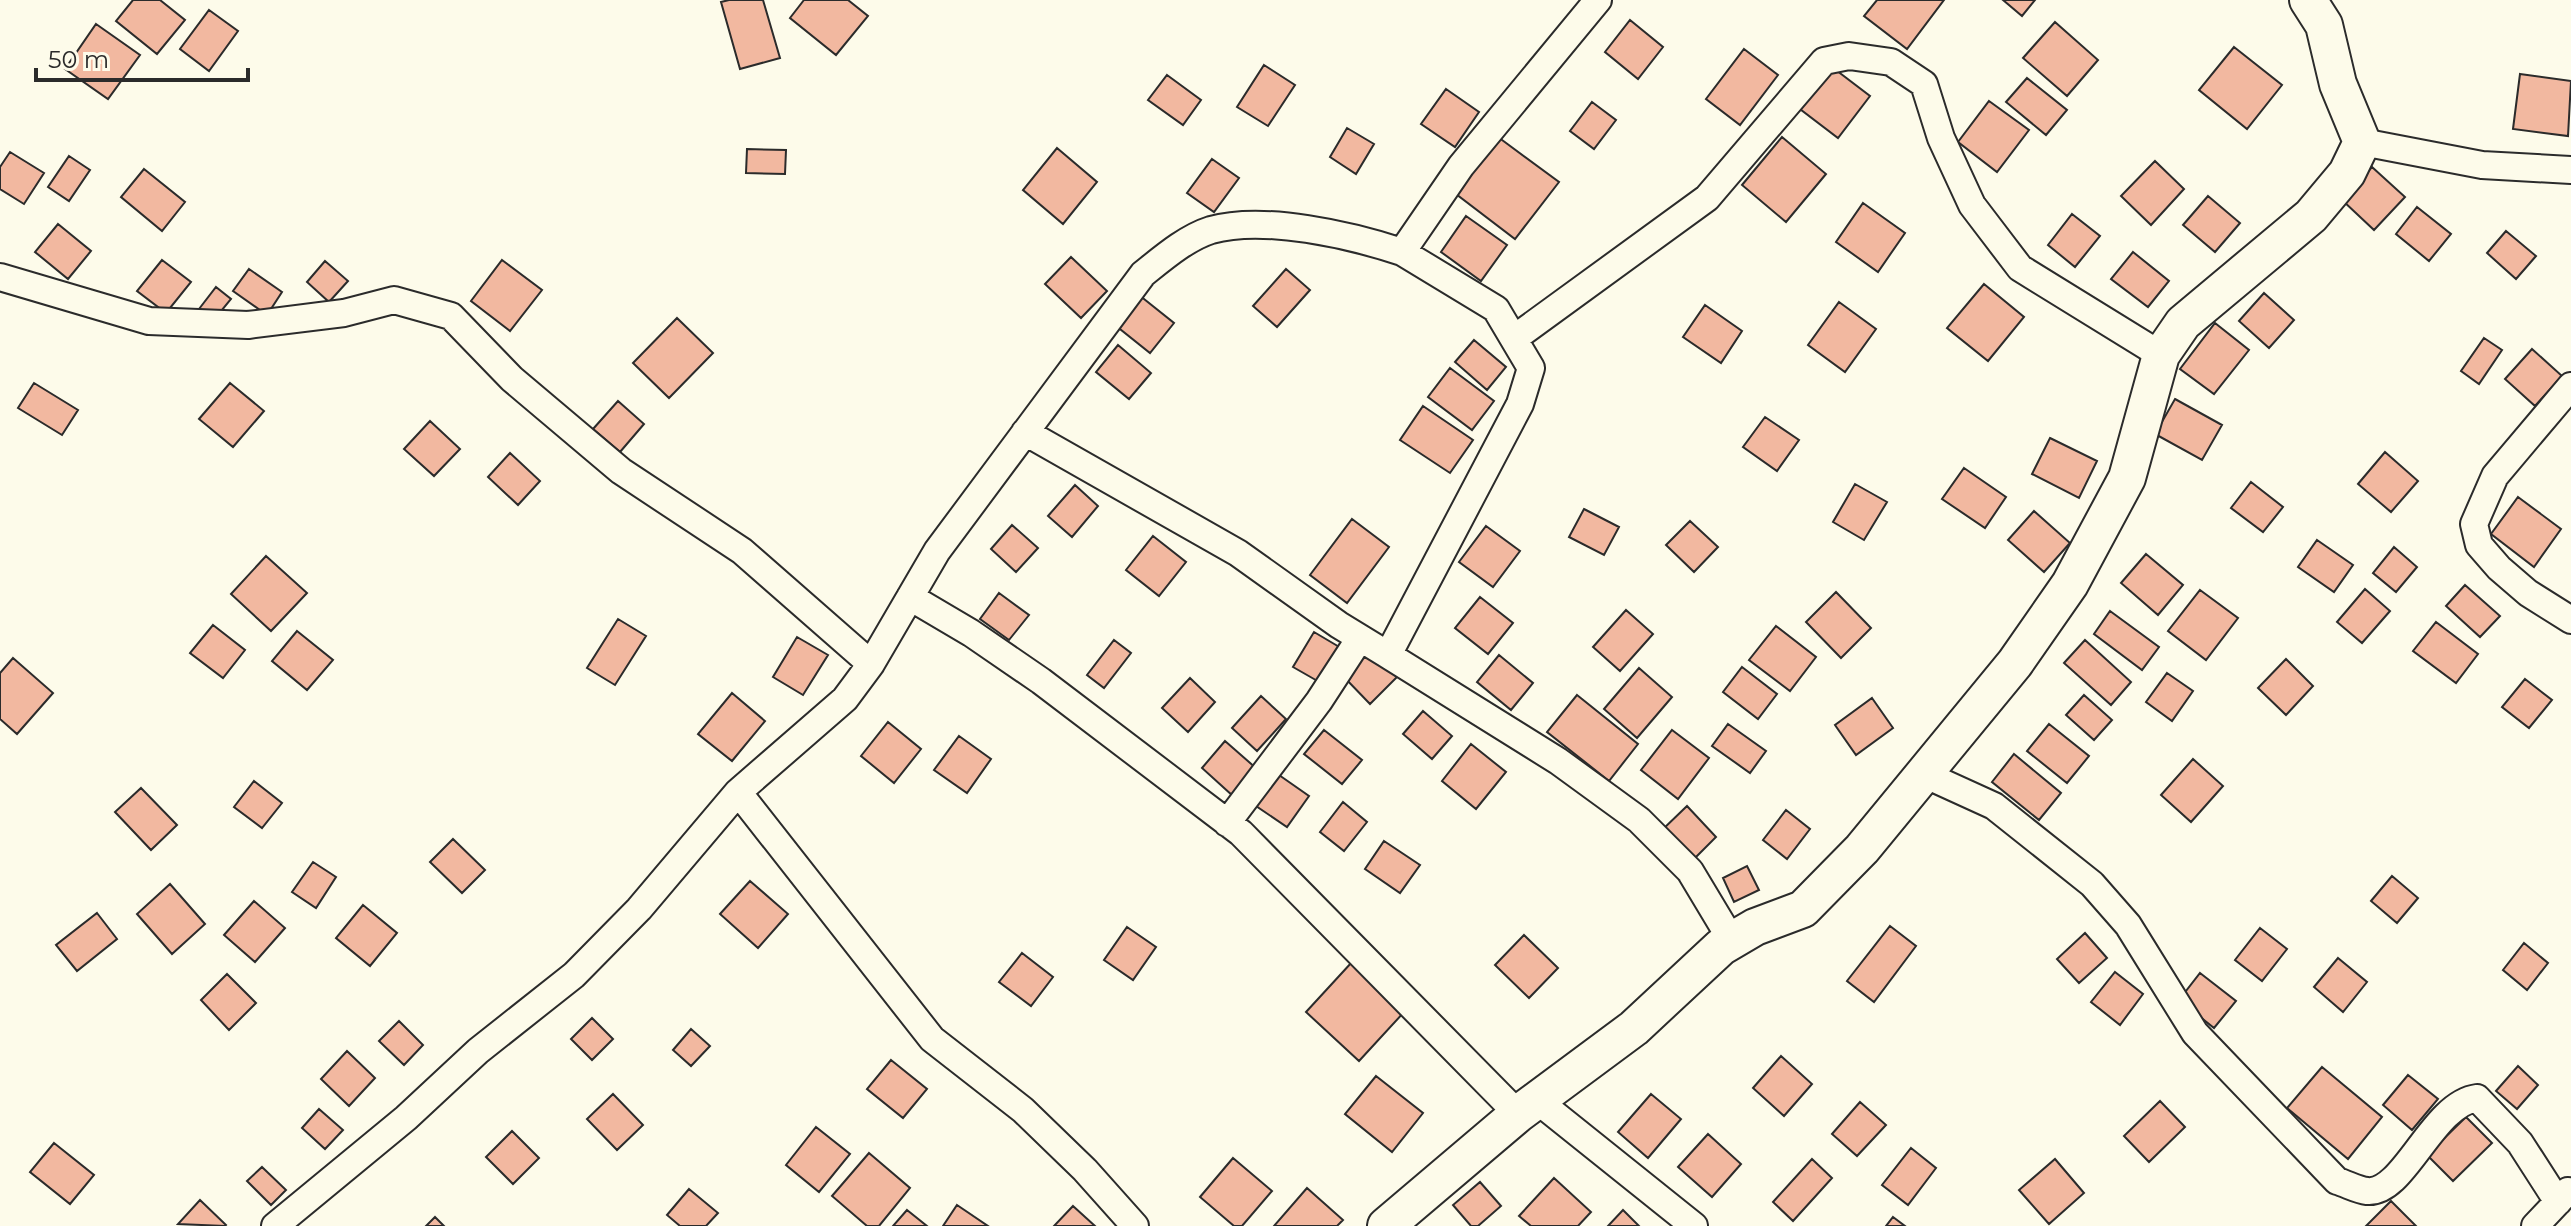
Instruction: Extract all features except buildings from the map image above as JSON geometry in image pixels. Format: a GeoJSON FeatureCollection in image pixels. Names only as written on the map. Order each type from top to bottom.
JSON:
{"type":"FeatureCollection","features":[{"type":"Feature","properties":{"kind":"main road"},"geometry":{"type":"LineString","coordinates":[[1386,1226],[1528,1108],[1634,1028],[1732,941],[1755,927],[1803,909],[1862,849],[1926,775],[2015,663],[2070,584],[2127,478],[2161,355],[2183,323],[2311,216],[2347,173],[2362,142],[2338,84],[2324,25],[2308,0]]}},
{"type":"Feature","properties":{"kind":"street"},"geometry":{"type":"LineString","coordinates":[[1402,252],[1461,166],[1598,0]]}},
{"type":"Feature","properties":{"kind":"street"},"geometry":{"type":"LineString","coordinates":[[1516,337],[1707,198],[1824,61],[1849,56],[1891,62],[1924,84],[1941,138],[1972,205],[2020,268],[2161,355]]}},
{"type":"Feature","properties":{"kind":"street"},"geometry":{"type":"LineString","coordinates":[[2362,142],[2384,143],[2482,165],[2571,170]]}},
{"type":"Feature","properties":{"kind":"street"},"geometry":{"type":"LineString","coordinates":[[275,1226],[406,1118],[478,1051],[574,975],[639,909],[738,792],[845,699],[871,664],[937,551],[1143,274],[1173,250],[1211,230],[1273,225],[1362,238],[1402,252],[1496,309],[1516,337],[1531,368],[1520,404],[1388,655]]}},
{"type":"Feature","properties":{"kind":"street"},"geometry":{"type":"LineString","coordinates":[[0,277],[149,321],[248,325],[344,313],[394,300],[451,316],[512,379],[621,471],[742,551],[871,664]]}},
{"type":"Feature","properties":{"kind":"street"},"geometry":{"type":"LineString","coordinates":[[2571,386],[2495,476],[2474,524],[2479,545],[2499,568],[2528,593],[2571,620]]}},
{"type":"Feature","properties":{"kind":"street"},"geometry":{"type":"LineString","coordinates":[[1025,432],[1238,553],[1360,638],[1558,761],[1639,820],[1690,871],[1732,941]]}},
{"type":"Feature","properties":{"kind":"street"},"geometry":{"type":"LineString","coordinates":[[910,597],[971,633],[1041,681],[1227,823],[1528,1108],[1694,1226]]}},
{"type":"Feature","properties":{"kind":"street"},"geometry":{"type":"LineString","coordinates":[[1227,823],[1319,701],[1360,638]]}},
{"type":"Feature","properties":{"kind":"street"},"geometry":{"type":"LineString","coordinates":[[1926,775],[1994,806],[2092,884],[2128,925],[2195,1033],[2337,1181],[2369,1191],[2387,1185],[2429,1132],[2461,1100],[2477,1098],[2565,1196],[2535,1226]]}},
{"type":"Feature","properties":{"kind":"street"},"geometry":{"type":"LineString","coordinates":[[738,792],[932,1039],[1023,1110],[1085,1170],[1135,1226]]}}]}
